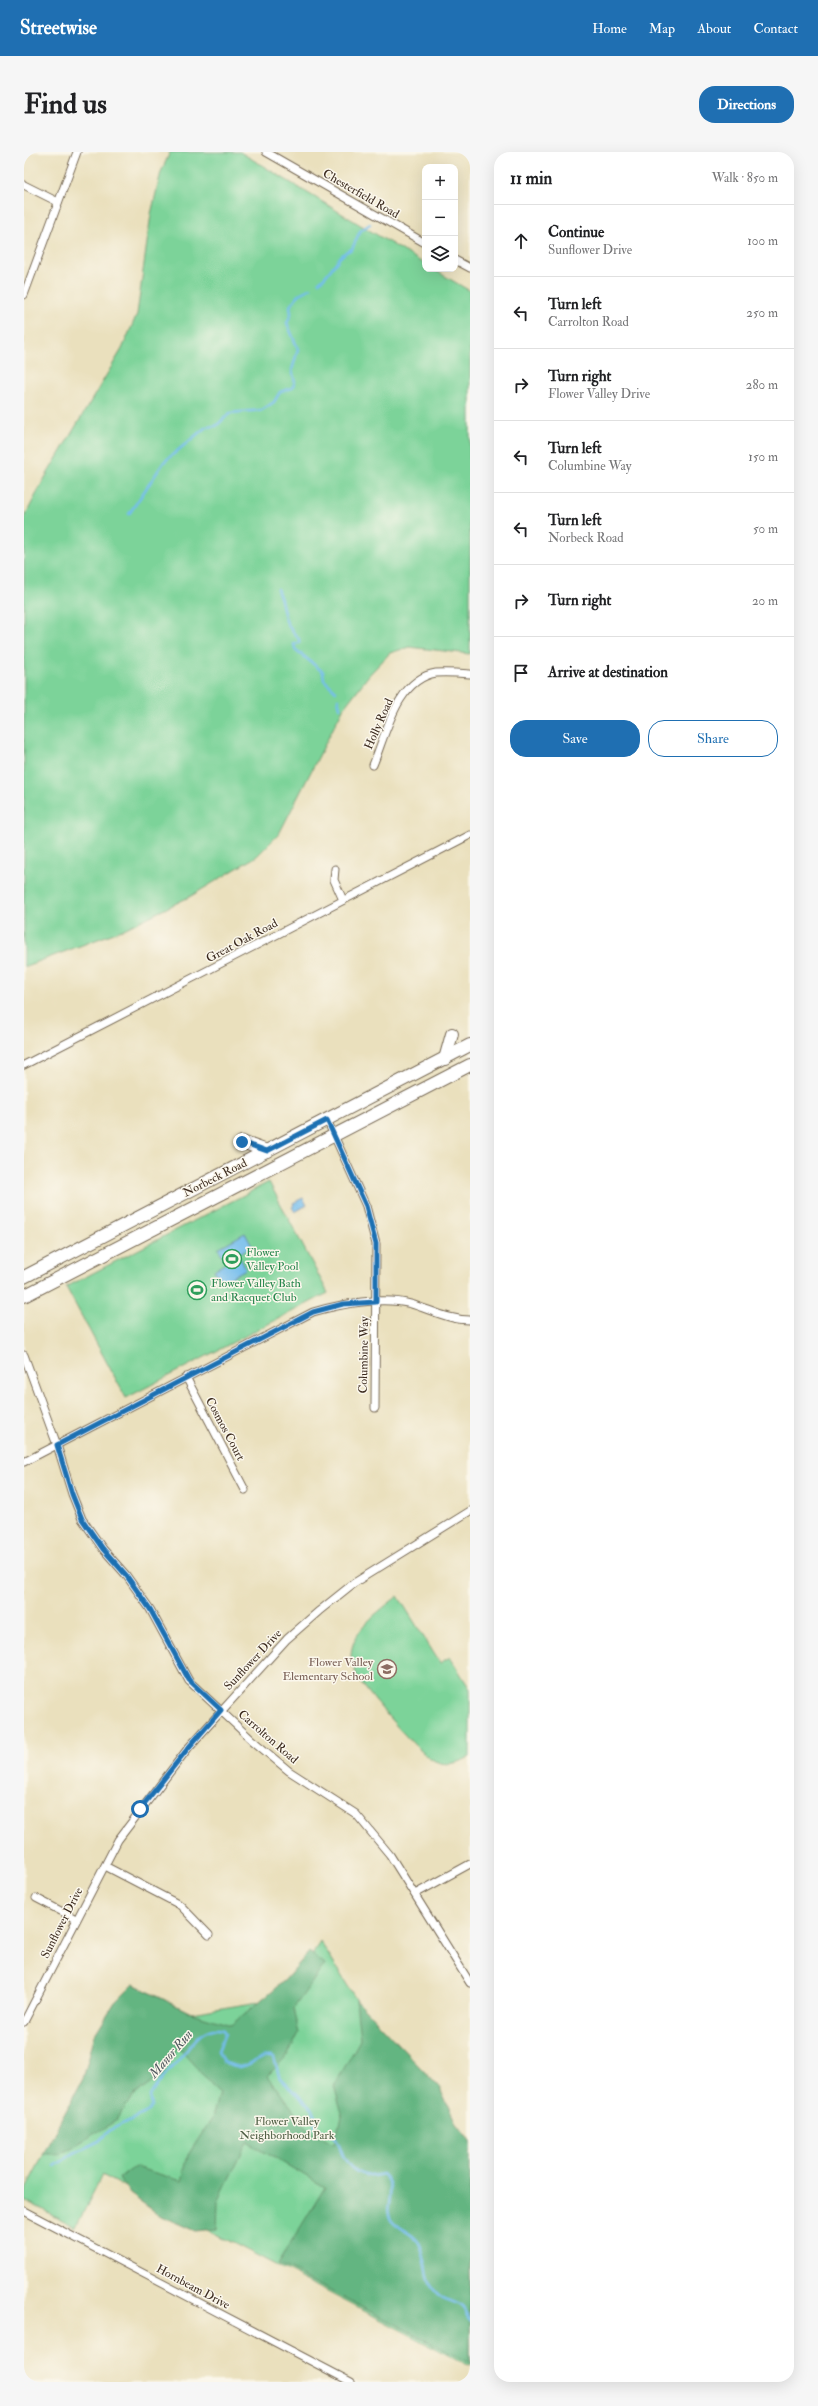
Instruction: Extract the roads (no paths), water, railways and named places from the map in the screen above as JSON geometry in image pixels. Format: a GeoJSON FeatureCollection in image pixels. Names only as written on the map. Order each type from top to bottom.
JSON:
{"type":"FeatureCollection","features":[{"type":"Feature","properties":{"kind":"main road"},"geometry":{"type":"LineString","coordinates":[[445,1059],[452,1034]]}},
{"type":"Feature","properties":{"kind":"main road","name":"Norbeck Road"},"geometry":{"type":"LineString","coordinates":[[24,1277],[470,1046]]}},
{"type":"Feature","properties":{"kind":"main road","name":"Norbeck Road"},"geometry":{"type":"LineString","coordinates":[[24,1296],[470,1065]]}},
{"type":"Feature","properties":{"kind":"main road"},"geometry":{"type":"LineString","coordinates":[[242,1142],[267,1151]]}},
{"type":"Feature","properties":{"kind":"street"},"geometry":{"type":"LineString","coordinates":[[24,295],[77,152]]}},
{"type":"Feature","properties":{"kind":"street","name":"Chesterfield Road"},"geometry":{"type":"LineString","coordinates":[[266,152],[422,241]]}},
{"type":"Feature","properties":{"kind":"street"},"geometry":{"type":"LineString","coordinates":[[24,185],[58,202]]}},
{"type":"Feature","properties":{"kind":"street"},"geometry":{"type":"LineString","coordinates":[[458,262],[470,268]]}},
{"type":"Feature","properties":{"kind":"street","name":"Holly Road"},"geometry":{"type":"LineString","coordinates":[[373,764],[399,702],[412,685],[423,677],[437,673],[470,674]]}},
{"type":"Feature","properties":{"kind":"street","name":"Great Oak Road"},"geometry":{"type":"LineString","coordinates":[[24,1066],[470,835]]}},
{"type":"Feature","properties":{"kind":"street"},"geometry":{"type":"LineString","coordinates":[[335,869],[334,880],[343,900]]}},
{"type":"Feature","properties":{"kind":"street","name":"Columbine Way"},"geometry":{"type":"LineString","coordinates":[[327,1120],[366,1206],[376,1244],[375,1408]]}},
{"type":"Feature","properties":{"kind":"street"},"geometry":{"type":"LineString","coordinates":[[24,1462],[313,1312],[343,1304],[376,1302],[409,1303],[447,1317],[470,1320]]}},
{"type":"Feature","properties":{"kind":"street","name":"Carrolton Road"},"geometry":{"type":"LineString","coordinates":[[24,1355],[82,1519],[103,1549],[126,1575],[150,1609],[189,1680],[252,1740],[289,1771],[356,1814],[390,1855],[470,1983]]}},
{"type":"Feature","properties":{"kind":"street","name":"Cosmos Court"},"geometry":{"type":"LineString","coordinates":[[186,1377],[245,1490]]}},
{"type":"Feature","properties":{"kind":"street","name":"Sunflower Drive"},"geometry":{"type":"LineString","coordinates":[[24,2022],[118,1840],[140,1809],[189,1747],[221,1710],[287,1639],[354,1583],[470,1511]]}},
{"type":"Feature","properties":{"kind":"street"},"geometry":{"type":"LineString","coordinates":[[415,1894],[470,1864]]}},
{"type":"Feature","properties":{"kind":"street"},"geometry":{"type":"LineString","coordinates":[[105,1866],[180,1905],[210,1935]]}},
{"type":"Feature","properties":{"kind":"street"},"geometry":{"type":"LineString","coordinates":[[36,1898],[76,1919]]}},
{"type":"Feature","properties":{"kind":"street","name":"Hornbeam Drive"},"geometry":{"type":"LineString","coordinates":[[24,2211],[351,2382]]}},
{"type":"Feature","properties":{"kind":"water"},"geometry":{"type":"Polygon","coordinates":[[[303,1198],[307,1205],[295,1212],[292,1207],[294,1205],[293,1203],[303,1198]]]}},
{"type":"Feature","properties":{"kind":"water","name":"Flower Valley Pool"},"geometry":{"type":"Polygon","coordinates":[[[245,1233],[252,1246],[238,1254],[246,1269],[221,1283],[214,1270],[226,1263],[218,1248],[245,1233]]]}},
{"type":"Feature","properties":{"kind":"waterway"},"geometry":{"type":"LineString","coordinates":[[319,282],[328,274],[338,259],[347,251],[352,249],[360,231],[370,224]]}},
{"type":"Feature","properties":{"kind":"waterway"},"geometry":{"type":"LineString","coordinates":[[129,514],[164,462],[206,427],[216,426],[230,413],[262,410],[274,402],[280,392],[292,388],[295,382],[292,370],[298,349],[287,323],[291,314],[290,306],[299,294],[311,288]]}},
{"type":"Feature","properties":{"kind":"waterway"},"geometry":{"type":"LineString","coordinates":[[277,589],[288,625],[299,639],[299,643],[294,644],[295,649],[323,672],[324,680],[336,691]]}},
{"type":"Feature","properties":{"kind":"waterway"},"geometry":{"type":"LineString","coordinates":[[338,699],[340,708]]}},
{"type":"Feature","properties":{"kind":"waterway","name":"Manor Run"},"geometry":{"type":"LineString","coordinates":[[55,2166],[74,2153],[99,2141],[110,2130],[149,2111],[152,2106],[150,2096],[153,2090],[198,2037],[209,2030],[223,2030],[225,2033],[218,2051],[223,2062],[239,2067],[248,2065],[266,2056],[274,2057],[279,2076],[316,2115],[315,2128],[335,2137],[348,2164],[360,2174],[371,2176],[382,2174],[390,2186],[388,2209],[391,2220],[397,2226],[413,2236],[419,2243],[424,2255],[431,2285],[437,2294],[444,2299],[459,2304],[463,2307],[470,2320]]}},
{"type":"Feature","properties":{"kind":"place","name":"Flower Valley Pool"},"geometry":{"type":"Point","coordinates":[232,1259]}},
{"type":"Feature","properties":{"kind":"place","name":"Flower Valley Bath and Racquet Club"},"geometry":{"type":"Point","coordinates":[197,1290]}},
{"type":"Feature","properties":{"kind":"place","name":"Flower Valley Elementary School"},"geometry":{"type":"Point","coordinates":[387,1669]}},
{"type":"Feature","properties":{"kind":"park label","name":"Flower Valley Neighborhood Park"},"geometry":{"type":"Point","coordinates":[287,2128]}}]}
